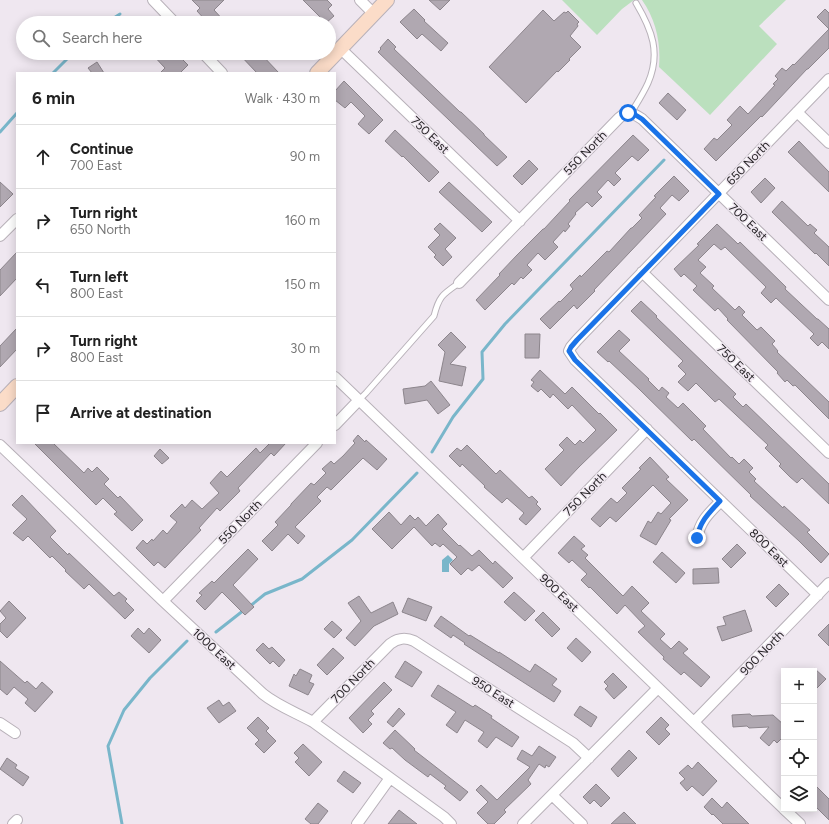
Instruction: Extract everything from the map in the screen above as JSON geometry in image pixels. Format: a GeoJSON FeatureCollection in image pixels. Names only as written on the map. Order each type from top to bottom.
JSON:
{"type":"FeatureCollection","features":[{"type":"Feature","properties":{"kind":"main road"},"geometry":{"type":"LineString","coordinates":[[336,53],[387,0]]}},
{"type":"Feature","properties":{"kind":"main road"},"geometry":{"type":"LineString","coordinates":[[318,72],[329,60]]}},
{"type":"Feature","properties":{"kind":"main road"},"geometry":{"type":"LineString","coordinates":[[0,404],[16,387]]}},
{"type":"Feature","properties":{"kind":"street"},"geometry":{"type":"LineString","coordinates":[[153,0],[168,16]]}},
{"type":"Feature","properties":{"kind":"street"},"geometry":{"type":"LineString","coordinates":[[360,0],[374,14]]}},
{"type":"Feature","properties":{"kind":"street","name":"750 East"},"geometry":{"type":"LineString","coordinates":[[341,48],[520,221]]}},
{"type":"Feature","properties":{"kind":"street"},"geometry":{"type":"LineString","coordinates":[[210,60],[221,72]]}},
{"type":"Feature","properties":{"kind":"street","name":"650 North"},"geometry":{"type":"LineString","coordinates":[[569,351],[577,340],[642,272],[829,79]]}},
{"type":"Feature","properties":{"kind":"street"},"geometry":{"type":"LineString","coordinates":[[797,112],[829,143]]}},
{"type":"Feature","properties":{"kind":"street","name":"700 East"},"geometry":{"type":"LineString","coordinates":[[631,113],[642,119],[829,300]]}},
{"type":"Feature","properties":{"kind":"street","name":"550 North"},"geometry":{"type":"LineString","coordinates":[[459,284],[619,118],[625,114],[631,113]]}},
{"type":"Feature","properties":{"kind":"street"},"geometry":{"type":"LineString","coordinates":[[0,236],[16,220]]}},
{"type":"Feature","properties":{"kind":"street","name":"750 East"},"geometry":{"type":"LineString","coordinates":[[642,272],[829,453]]}},
{"type":"Feature","properties":{"kind":"street","name":"800 East"},"geometry":{"type":"LineString","coordinates":[[569,351],[575,360],[818,595]]}},
{"type":"Feature","properties":{"kind":"street","name":"900 East"},"geometry":{"type":"LineString","coordinates":[[336,378],[781,806]]}},
{"type":"Feature","properties":{"kind":"street"},"geometry":{"type":"LineString","coordinates":[[336,424],[359,400]]}},
{"type":"Feature","properties":{"kind":"street","name":"750 North"},"geometry":{"type":"LineString","coordinates":[[523,558],[646,429]]}},
{"type":"Feature","properties":{"kind":"street","name":"550 North"},"geometry":{"type":"LineString","coordinates":[[163,601],[316,444]]}},
{"type":"Feature","properties":{"kind":"street","name":"1000 East"},"geometry":{"type":"LineString","coordinates":[[0,445],[163,601],[268,698],[314,722],[444,817],[451,824]]}},
{"type":"Feature","properties":{"kind":"street"},"geometry":{"type":"LineString","coordinates":[[697,538],[701,523],[720,501]]}},
{"type":"Feature","properties":{"kind":"street","name":"900 North"},"geometry":{"type":"LineString","coordinates":[[694,722],[829,583]]}},
{"type":"Feature","properties":{"kind":"street","name":"950 East"},"geometry":{"type":"LineString","coordinates":[[393,641],[400,638],[414,641],[573,743],[589,758]]}},
{"type":"Feature","properties":{"kind":"street","name":"700 North"},"geometry":{"type":"LineString","coordinates":[[314,722],[393,641]]}},
{"type":"Feature","properties":{"kind":"street"},"geometry":{"type":"LineString","coordinates":[[523,824],[658,688]]}},
{"type":"Feature","properties":{"kind":"street"},"geometry":{"type":"LineString","coordinates":[[0,722],[15,733]]}},
{"type":"Feature","properties":{"kind":"street"},"geometry":{"type":"LineString","coordinates":[[357,824],[390,778]]}},
{"type":"Feature","properties":{"kind":"street"},"geometry":{"type":"LineString","coordinates":[[552,794],[582,824]]}},
{"type":"Feature","properties":{"kind":"street","name":"900 East"},"geometry":{"type":"LineString","coordinates":[[787,812],[800,824]]}},
{"type":"Feature","properties":{"kind":"lane","name":"550 North"},"geometry":{"type":"LineString","coordinates":[[631,113],[648,83],[653,70],[655,50],[648,24],[636,3]]}},
{"type":"Feature","properties":{"kind":"lane"},"geometry":{"type":"LineString","coordinates":[[359,400],[434,316],[437,305],[443,295],[459,284]]}},
{"type":"Feature","properties":{"kind":"green space"},"geometry":{"type":"Polygon","coordinates":[[[562,0],[634,0],[622,9],[597,35],[562,0]]]}},
{"type":"Feature","properties":{"kind":"green space"},"geometry":{"type":"Polygon","coordinates":[[[642,0],[786,0],[759,26],[777,44],[710,115],[659,67],[659,49],[654,24],[642,0]]]}},
{"type":"Feature","properties":{"kind":"water"},"geometry":{"type":"Polygon","coordinates":[[[448,555],[453,560],[449,564],[449,572],[442,572],[442,560],[448,555]]]}},
{"type":"Feature","properties":{"kind":"building"},"geometry":{"type":"Polygon","coordinates":[[[192,0],[224,0],[214,10],[220,16],[202,16],[197,11],[200,8],[192,0]]]}},
{"type":"Feature","properties":{"kind":"building"},"geometry":{"type":"Polygon","coordinates":[[[303,0],[327,0],[332,5],[328,9],[334,16],[319,16],[303,0]]]}},
{"type":"Feature","properties":{"kind":"building"},"geometry":{"type":"Polygon","coordinates":[[[429,0],[450,0],[440,10],[429,0]]]}},
{"type":"Feature","properties":{"kind":"building"},"geometry":{"type":"Polygon","coordinates":[[[414,9],[425,20],[424,21],[448,43],[441,51],[422,34],[417,39],[400,22],[414,9]]]}},
{"type":"Feature","properties":{"kind":"building"},"geometry":{"type":"Polygon","coordinates":[[[825,9],[829,13],[829,29],[817,17],[825,9]]]}},
{"type":"Feature","properties":{"kind":"building"},"geometry":{"type":"Polygon","coordinates":[[[543,10],[554,21],[564,12],[566,13],[568,11],[579,22],[577,24],[578,26],[570,36],[581,47],[569,59],[570,60],[558,72],[557,71],[526,103],[489,67],[543,10]]]}},
{"type":"Feature","properties":{"kind":"building"},"geometry":{"type":"Polygon","coordinates":[[[829,29],[829,48],[762,117],[761,116],[716,161],[704,149],[714,138],[717,140],[732,125],[727,120],[740,106],[748,114],[775,85],[773,84],[778,79],[775,76],[782,68],[786,71],[793,64],[794,65],[829,29]]]}},
{"type":"Feature","properties":{"kind":"building"},"geometry":{"type":"Polygon","coordinates":[[[388,39],[396,47],[394,49],[507,157],[497,166],[378,52],[388,39]]]}},
{"type":"Feature","properties":{"kind":"building"},"geometry":{"type":"Polygon","coordinates":[[[158,60],[183,60],[188,65],[181,72],[161,72],[165,68],[158,60]]]}},
{"type":"Feature","properties":{"kind":"building"},"geometry":{"type":"Polygon","coordinates":[[[245,60],[267,60],[278,72],[256,72],[245,60]]]}},
{"type":"Feature","properties":{"kind":"building"},"geometry":{"type":"Polygon","coordinates":[[[97,62],[103,72],[91,72],[88,68],[97,62]]]}},
{"type":"Feature","properties":{"kind":"building"},"geometry":{"type":"Polygon","coordinates":[[[344,81],[383,120],[369,134],[358,124],[365,116],[351,102],[345,108],[336,101],[336,90],[344,81]]]}},
{"type":"Feature","properties":{"kind":"building"},"geometry":{"type":"Polygon","coordinates":[[[668,93],[686,110],[677,120],[659,103],[668,93]]]}},
{"type":"Feature","properties":{"kind":"building"},"geometry":{"type":"Polygon","coordinates":[[[395,130],[439,172],[429,182],[403,156],[402,157],[385,141],[395,130]]]}},
{"type":"Feature","properties":{"kind":"building"},"geometry":{"type":"Polygon","coordinates":[[[633,135],[649,150],[638,161],[632,156],[615,173],[621,179],[614,186],[608,180],[597,192],[602,197],[592,207],[587,202],[575,213],[576,214],[568,224],[570,226],[553,242],[558,247],[545,260],[538,253],[527,265],[532,270],[523,279],[521,277],[514,285],[512,283],[485,310],[476,300],[517,255],[544,229],[570,201],[569,200],[633,135]]]}},
{"type":"Feature","properties":{"kind":"building"},"geometry":{"type":"Polygon","coordinates":[[[799,141],[829,172],[829,192],[788,152],[799,141]]]}},
{"type":"Feature","properties":{"kind":"building"},"geometry":{"type":"Polygon","coordinates":[[[529,160],[538,169],[522,185],[513,176],[529,160]]]}},
{"type":"Feature","properties":{"kind":"building"},"geometry":{"type":"Polygon","coordinates":[[[674,176],[689,191],[679,201],[672,195],[660,208],[666,214],[577,309],[574,305],[550,329],[540,319],[573,289],[570,285],[580,275],[581,277],[607,251],[609,252],[642,218],[639,215],[656,197],[654,196],[674,176]]]}},
{"type":"Feature","properties":{"kind":"building"},"geometry":{"type":"Polygon","coordinates":[[[765,178],[775,188],[761,203],[751,192],[765,178]]]}},
{"type":"Feature","properties":{"kind":"building"},"geometry":{"type":"Polygon","coordinates":[[[0,182],[13,194],[0,207],[0,182]]]}},
{"type":"Feature","properties":{"kind":"building"},"geometry":{"type":"Polygon","coordinates":[[[449,182],[492,222],[482,232],[439,192],[449,182]]]}},
{"type":"Feature","properties":{"kind":"building"},"geometry":{"type":"Polygon","coordinates":[[[782,201],[808,226],[810,224],[817,230],[814,233],[829,247],[829,266],[772,212],[782,201]]]}},
{"type":"Feature","properties":{"kind":"building"},"geometry":{"type":"Polygon","coordinates":[[[440,223],[456,238],[445,249],[452,257],[443,266],[434,257],[436,255],[428,247],[440,235],[434,229],[440,223]]]}},
{"type":"Feature","properties":{"kind":"building"},"geometry":{"type":"Polygon","coordinates":[[[717,224],[738,244],[740,242],[786,287],[785,289],[829,329],[829,349],[822,342],[818,346],[810,338],[814,334],[776,298],[771,303],[761,293],[766,287],[725,247],[721,250],[714,244],[698,260],[706,267],[700,273],[714,286],[712,288],[735,310],[739,306],[745,312],[742,315],[757,330],[761,327],[775,341],[772,344],[778,351],[777,352],[829,402],[829,419],[795,385],[793,386],[787,380],[785,382],[777,373],[778,372],[727,320],[728,319],[718,308],[715,311],[693,290],[697,286],[684,274],[681,277],[674,269],[699,245],[697,244],[717,224]]]}},
{"type":"Feature","properties":{"kind":"building"},"geometry":{"type":"Polygon","coordinates":[[[16,253],[16,279],[0,296],[0,270],[16,253]]]}},
{"type":"Feature","properties":{"kind":"building"},"geometry":{"type":"Polygon","coordinates":[[[641,301],[736,394],[733,397],[743,407],[746,404],[829,484],[829,504],[802,478],[797,483],[790,477],[779,466],[781,464],[765,448],[768,445],[719,399],[715,402],[696,383],[688,391],[678,382],[686,374],[678,366],[683,361],[631,311],[641,301]]]}},
{"type":"Feature","properties":{"kind":"building"},"geometry":{"type":"Polygon","coordinates":[[[16,329],[16,350],[0,367],[0,346],[16,329]]]}},
{"type":"Feature","properties":{"kind":"building"},"geometry":{"type":"Polygon","coordinates":[[[619,330],[630,340],[619,351],[649,379],[648,380],[659,391],[662,387],[669,393],[666,397],[678,408],[683,403],[706,426],[703,429],[731,458],[732,457],[739,464],[744,459],[753,468],[749,472],[756,479],[754,481],[783,508],[784,506],[810,530],[807,532],[829,554],[821,563],[750,496],[751,495],[694,439],[692,441],[639,389],[597,352],[619,330]]]}},
{"type":"Feature","properties":{"kind":"building"},"geometry":{"type":"Polygon","coordinates":[[[451,332],[466,347],[450,364],[466,367],[462,386],[439,381],[445,352],[438,345],[451,332]]]}},
{"type":"Feature","properties":{"kind":"building"},"geometry":{"type":"Polygon","coordinates":[[[525,334],[540,334],[539,358],[525,358],[525,334]]]}},
{"type":"Feature","properties":{"kind":"building"},"geometry":{"type":"Polygon","coordinates":[[[540,370],[565,394],[572,387],[617,430],[561,486],[545,469],[564,450],[559,445],[567,437],[575,445],[580,440],[583,443],[596,430],[572,405],[568,409],[553,394],[550,398],[541,389],[538,392],[531,386],[534,382],[531,380],[540,370]]]}},
{"type":"Feature","properties":{"kind":"building"},"geometry":{"type":"Polygon","coordinates":[[[431,381],[450,405],[438,414],[427,400],[405,404],[403,389],[425,386],[431,381]]]}},
{"type":"Feature","properties":{"kind":"building"},"geometry":{"type":"Polygon","coordinates":[[[358,435],[365,442],[366,440],[387,459],[377,470],[363,458],[331,490],[327,487],[317,497],[321,501],[295,527],[305,536],[298,544],[288,534],[272,551],[262,541],[278,525],[275,522],[311,483],[314,485],[326,473],[322,469],[331,461],[334,464],[343,456],[355,443],[353,441],[358,435]]]}},
{"type":"Feature","properties":{"kind":"building"},"geometry":{"type":"Polygon","coordinates":[[[35,444],[54,444],[84,473],[88,468],[92,472],[97,467],[109,479],[104,484],[118,498],[120,496],[143,520],[132,531],[114,514],[117,512],[103,498],[96,505],[35,444]]]}},
{"type":"Feature","properties":{"kind":"building"},"geometry":{"type":"Polygon","coordinates":[[[269,444],[285,444],[274,456],[271,453],[238,488],[240,491],[220,511],[217,508],[199,528],[201,530],[165,568],[158,562],[154,566],[136,548],[143,540],[147,544],[152,539],[153,541],[163,530],[167,534],[177,522],[170,516],[182,504],[185,508],[192,500],[202,509],[219,493],[210,483],[221,471],[227,477],[256,448],[260,453],[269,444]]]}},
{"type":"Feature","properties":{"kind":"building"},"geometry":{"type":"Polygon","coordinates":[[[467,445],[496,474],[500,470],[529,498],[532,496],[538,502],[536,504],[541,509],[526,525],[519,519],[524,513],[507,498],[502,503],[462,464],[460,467],[449,456],[457,448],[461,451],[467,445]]]}},
{"type":"Feature","properties":{"kind":"building"},"geometry":{"type":"Polygon","coordinates":[[[160,449],[169,458],[162,464],[154,456],[160,449]]]}},
{"type":"Feature","properties":{"kind":"building"},"geometry":{"type":"Polygon","coordinates":[[[650,457],[669,477],[666,479],[688,500],[669,519],[671,520],[656,545],[640,536],[648,521],[651,523],[658,512],[661,514],[671,503],[653,485],[616,522],[610,517],[600,527],[591,519],[611,498],[617,503],[627,493],[622,488],[641,469],[639,468],[650,457]]]}},
{"type":"Feature","properties":{"kind":"building"},"geometry":{"type":"Polygon","coordinates":[[[22,495],[56,531],[50,537],[68,555],[69,553],[114,596],[119,592],[127,599],[125,601],[134,610],[125,619],[89,584],[84,589],[52,556],[50,558],[28,536],[23,541],[13,533],[27,519],[12,505],[22,495]]]}},
{"type":"Feature","properties":{"kind":"building"},"geometry":{"type":"Polygon","coordinates":[[[389,512],[401,525],[410,515],[415,520],[418,517],[426,526],[438,514],[447,524],[442,529],[459,546],[460,545],[472,556],[479,550],[493,564],[495,561],[513,578],[503,588],[479,565],[472,571],[468,568],[461,575],[450,564],[457,557],[443,544],[440,547],[435,543],[432,546],[414,527],[392,549],[372,529],[389,512]]]}},
{"type":"Feature","properties":{"kind":"building"},"geometry":{"type":"Polygon","coordinates":[[[574,536],[585,546],[581,549],[588,555],[585,558],[623,596],[632,586],[649,603],[641,611],[665,634],[660,639],[671,649],[679,641],[688,649],[683,653],[710,677],[701,687],[684,672],[681,675],[663,659],[664,657],[638,632],[645,626],[625,605],[617,614],[581,580],[587,574],[572,560],[569,563],[558,553],[574,536]]]}},
{"type":"Feature","properties":{"kind":"building"},"geometry":{"type":"Polygon","coordinates":[[[737,544],[746,553],[731,568],[722,559],[737,544]]]}},
{"type":"Feature","properties":{"kind":"building"},"geometry":{"type":"Polygon","coordinates":[[[248,549],[258,559],[233,585],[254,607],[245,615],[222,592],[205,610],[196,601],[202,595],[199,593],[212,581],[214,583],[248,549]]]}},
{"type":"Feature","properties":{"kind":"building"},"geometry":{"type":"Polygon","coordinates":[[[662,552],[685,573],[676,583],[653,562],[662,552]]]}},
{"type":"Feature","properties":{"kind":"building"},"geometry":{"type":"Polygon","coordinates":[[[718,568],[719,583],[693,584],[693,569],[718,568]]]}},
{"type":"Feature","properties":{"kind":"building"},"geometry":{"type":"Polygon","coordinates":[[[779,584],[789,594],[776,607],[766,597],[779,584]]]}},
{"type":"Feature","properties":{"kind":"building"},"geometry":{"type":"Polygon","coordinates":[[[514,592],[535,611],[525,621],[504,602],[514,592]]]}},
{"type":"Feature","properties":{"kind":"building"},"geometry":{"type":"Polygon","coordinates":[[[359,596],[371,613],[393,602],[398,614],[374,626],[355,646],[346,638],[361,621],[348,603],[359,596]]]}},
{"type":"Feature","properties":{"kind":"building"},"geometry":{"type":"Polygon","coordinates":[[[408,598],[432,607],[426,621],[402,612],[408,598]]]}},
{"type":"Feature","properties":{"kind":"building"},"geometry":{"type":"Polygon","coordinates":[[[9,601],[26,618],[7,638],[0,631],[0,624],[6,618],[0,611],[9,601]]]}},
{"type":"Feature","properties":{"kind":"building"},"geometry":{"type":"Polygon","coordinates":[[[745,610],[752,631],[722,641],[717,627],[726,625],[723,617],[745,610]]]}},
{"type":"Feature","properties":{"kind":"building"},"geometry":{"type":"Polygon","coordinates":[[[543,612],[560,629],[552,637],[535,620],[543,612]]]}},
{"type":"Feature","properties":{"kind":"building"},"geometry":{"type":"Polygon","coordinates":[[[441,616],[469,636],[470,635],[499,652],[530,672],[535,664],[557,679],[552,685],[561,691],[554,702],[464,644],[465,643],[453,635],[451,638],[434,626],[441,616]]]}},
{"type":"Feature","properties":{"kind":"building"},"geometry":{"type":"Polygon","coordinates":[[[332,621],[342,630],[334,638],[324,629],[332,621]]]}},
{"type":"Feature","properties":{"kind":"building"},"geometry":{"type":"Polygon","coordinates":[[[829,624],[829,646],[818,635],[829,624]]]}},
{"type":"Feature","properties":{"kind":"building"},"geometry":{"type":"Polygon","coordinates":[[[138,628],[144,634],[149,628],[161,640],[149,653],[131,636],[138,628]]]}},
{"type":"Feature","properties":{"kind":"building"},"geometry":{"type":"Polygon","coordinates":[[[576,638],[591,652],[582,662],[567,648],[576,638]]]}},
{"type":"Feature","properties":{"kind":"building"},"geometry":{"type":"Polygon","coordinates":[[[263,643],[269,649],[272,647],[285,660],[279,667],[273,661],[270,664],[256,650],[263,643]]]}},
{"type":"Feature","properties":{"kind":"building"},"geometry":{"type":"Polygon","coordinates":[[[333,648],[344,658],[327,675],[317,665],[333,648]]]}},
{"type":"Feature","properties":{"kind":"building"},"geometry":{"type":"Polygon","coordinates":[[[0,661],[25,683],[27,681],[36,689],[42,682],[53,692],[35,712],[25,703],[28,699],[14,687],[7,695],[0,689],[0,661]]]}},
{"type":"Feature","properties":{"kind":"building"},"geometry":{"type":"Polygon","coordinates":[[[405,661],[422,672],[412,687],[395,677],[405,661]]]}},
{"type":"Feature","properties":{"kind":"building"},"geometry":{"type":"Polygon","coordinates":[[[300,669],[312,675],[309,682],[314,684],[308,695],[289,686],[294,674],[296,676],[300,669]]]}},
{"type":"Feature","properties":{"kind":"building"},"geometry":{"type":"Polygon","coordinates":[[[817,671],[826,679],[817,688],[817,671]]]}},
{"type":"Feature","properties":{"kind":"building"},"geometry":{"type":"Polygon","coordinates":[[[613,673],[627,687],[614,699],[605,689],[608,686],[604,682],[613,673]]]}},
{"type":"Feature","properties":{"kind":"building"},"geometry":{"type":"Polygon","coordinates":[[[384,682],[392,690],[371,711],[374,714],[368,720],[372,724],[363,733],[349,718],[384,682]]]}},
{"type":"Feature","properties":{"kind":"building"},"geometry":{"type":"Polygon","coordinates":[[[438,685],[473,707],[475,705],[519,737],[512,747],[496,737],[487,748],[478,741],[484,732],[465,720],[457,733],[446,725],[456,712],[431,696],[438,685]]]}},
{"type":"Feature","properties":{"kind":"building"},"geometry":{"type":"Polygon","coordinates":[[[219,700],[223,706],[229,702],[236,711],[219,723],[207,708],[219,700]]]}},
{"type":"Feature","properties":{"kind":"building"},"geometry":{"type":"Polygon","coordinates":[[[580,706],[597,717],[591,727],[574,715],[580,706]]]}},
{"type":"Feature","properties":{"kind":"building"},"geometry":{"type":"Polygon","coordinates":[[[399,708],[405,714],[393,727],[387,722],[399,708]]]}},
{"type":"Feature","properties":{"kind":"building"},"geometry":{"type":"Polygon","coordinates":[[[732,715],[773,715],[781,722],[781,739],[777,743],[774,740],[769,746],[760,738],[769,727],[733,727],[732,715]]]}},
{"type":"Feature","properties":{"kind":"building"},"geometry":{"type":"Polygon","coordinates":[[[258,717],[269,728],[266,731],[276,741],[264,753],[255,744],[259,740],[247,728],[258,717]]]}},
{"type":"Feature","properties":{"kind":"building"},"geometry":{"type":"Polygon","coordinates":[[[661,717],[669,725],[665,729],[670,734],[659,745],[646,732],[661,717]]]}},
{"type":"Feature","properties":{"kind":"building"},"geometry":{"type":"Polygon","coordinates":[[[395,730],[415,749],[414,750],[468,792],[460,801],[444,788],[446,786],[430,774],[428,777],[392,748],[390,749],[383,743],[395,730]]]}},
{"type":"Feature","properties":{"kind":"building"},"geometry":{"type":"Polygon","coordinates":[[[303,744],[322,762],[309,776],[295,762],[299,758],[294,753],[303,744]]]}},
{"type":"Feature","properties":{"kind":"building"},"geometry":{"type":"Polygon","coordinates":[[[539,746],[556,757],[549,767],[546,765],[545,768],[539,764],[528,780],[531,784],[504,810],[506,812],[494,824],[488,824],[477,813],[488,802],[476,790],[481,785],[497,800],[530,767],[517,759],[522,750],[532,756],[539,746]]]}},
{"type":"Feature","properties":{"kind":"building"},"geometry":{"type":"Polygon","coordinates":[[[629,750],[637,758],[618,777],[611,769],[629,750]]]}},
{"type":"Feature","properties":{"kind":"building"},"geometry":{"type":"Polygon","coordinates":[[[7,758],[17,765],[15,768],[29,777],[23,786],[0,769],[7,758]]]}},
{"type":"Feature","properties":{"kind":"building"},"geometry":{"type":"Polygon","coordinates":[[[698,762],[717,781],[703,796],[692,786],[687,791],[680,783],[685,779],[679,773],[688,765],[692,769],[698,762]]]}},
{"type":"Feature","properties":{"kind":"building"},"geometry":{"type":"Polygon","coordinates":[[[344,771],[361,783],[353,793],[337,781],[344,771]]]}},
{"type":"Feature","properties":{"kind":"building"},"geometry":{"type":"Polygon","coordinates":[[[596,784],[610,798],[601,807],[594,800],[590,804],[583,797],[596,784]]]}},
{"type":"Feature","properties":{"kind":"building"},"geometry":{"type":"Polygon","coordinates":[[[817,787],[829,799],[829,820],[817,808],[817,787]]]}},
{"type":"Feature","properties":{"kind":"building"},"geometry":{"type":"Polygon","coordinates":[[[712,798],[722,808],[727,802],[749,824],[723,824],[704,807],[712,798]]]}},
{"type":"Feature","properties":{"kind":"building"},"geometry":{"type":"Polygon","coordinates":[[[318,803],[328,811],[318,824],[311,824],[305,819],[318,803]]]}},
{"type":"Feature","properties":{"kind":"building"},"geometry":{"type":"Polygon","coordinates":[[[399,810],[417,824],[388,824],[399,810]]]}},
{"type":"Feature","properties":{"kind":"building"},"geometry":{"type":"Polygon","coordinates":[[[624,812],[636,824],[611,824],[624,812]]]}},
{"type":"Feature","properties":{"kind":"waterway"},"geometry":{"type":"LineString","coordinates":[[54,72],[66,60]]}},
{"type":"Feature","properties":{"kind":"waterway"},"geometry":{"type":"LineString","coordinates":[[0,132],[16,114]]}},
{"type":"Feature","properties":{"kind":"waterway"},"geometry":{"type":"LineString","coordinates":[[432,452],[453,417],[483,379],[482,352],[505,324],[664,160]]}},
{"type":"Feature","properties":{"kind":"waterway"},"geometry":{"type":"LineString","coordinates":[[249,607],[265,594],[302,579],[352,540],[417,473]]}},
{"type":"Feature","properties":{"kind":"waterway"},"geometry":{"type":"LineString","coordinates":[[216,632],[244,610]]}},
{"type":"Feature","properties":{"kind":"waterway"},"geometry":{"type":"LineString","coordinates":[[122,824],[108,746],[124,710],[150,678],[187,641]]}},
{"type":"Feature","properties":{"kind":"route"},"geometry":{"type":"LineString","coordinates":[[628,113],[634,114],[642,119],[719,194],[577,340],[569,351],[575,360],[720,501],[701,523],[697,538]]}}]}
